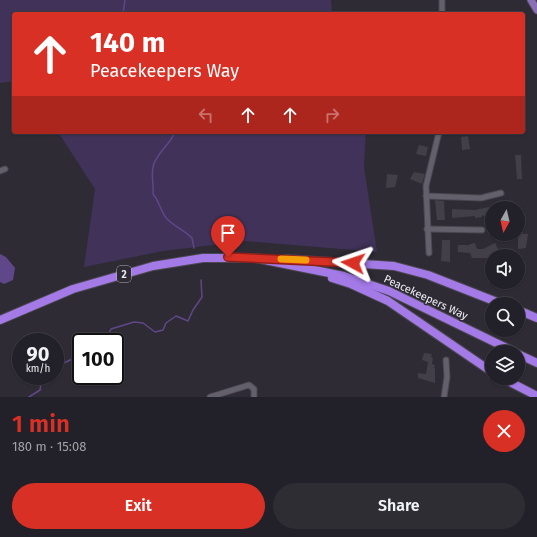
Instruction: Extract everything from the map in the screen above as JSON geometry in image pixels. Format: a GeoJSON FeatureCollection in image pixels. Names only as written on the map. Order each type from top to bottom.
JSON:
{"type":"FeatureCollection","features":[{"type":"Feature","properties":{"kind":"highway","name":"Peacekeepers Way"},"geometry":{"type":"LineString","coordinates":[[0,320],[73,289],[153,266],[203,258],[255,258],[283,262],[344,276],[389,291],[501,345]]}},
{"type":"Feature","properties":{"kind":"highway"},"geometry":{"type":"LineString","coordinates":[[255,258],[326,260],[394,266],[428,275],[485,297]]}},
{"type":"Feature","properties":{"kind":"highway"},"geometry":{"type":"LineString","coordinates":[[283,262],[351,284],[388,301],[485,367]]}},
{"type":"Feature","properties":{"kind":"highway"},"geometry":{"type":"LineString","coordinates":[[525,313],[537,318]]}},
{"type":"Feature","properties":{"kind":"highway"},"geometry":{"type":"LineString","coordinates":[[525,357],[537,363]]}},
{"type":"Feature","properties":{"kind":"highway"},"geometry":{"type":"LineString","coordinates":[[516,385],[537,396]]}},
{"type":"Feature","properties":{"kind":"main road"},"geometry":{"type":"LineString","coordinates":[[531,0],[537,10]]}},
{"type":"Feature","properties":{"kind":"street"},"geometry":{"type":"LineString","coordinates":[[442,0],[442,12]]}},
{"type":"Feature","properties":{"kind":"street"},"geometry":{"type":"LineString","coordinates":[[429,253],[426,186],[438,134]]}},
{"type":"Feature","properties":{"kind":"street"},"geometry":{"type":"LineString","coordinates":[[426,196],[481,198],[501,193]]}},
{"type":"Feature","properties":{"kind":"street"},"geometry":{"type":"LineString","coordinates":[[427,229],[482,230]]}},
{"type":"Feature","properties":{"kind":"street"},"geometry":{"type":"LineString","coordinates":[[444,397],[447,382],[446,360]]}},
{"type":"Feature","properties":{"kind":"street"},"geometry":{"type":"LineString","coordinates":[[210,397],[247,385],[253,388],[254,397]]}},
{"type":"Feature","properties":{"kind":"shaded area"},"geometry":{"type":"Polygon","coordinates":[[[0,0],[331,0],[332,12],[12,12],[12,81],[0,83],[0,0]]]}},
{"type":"Feature","properties":{"kind":"shaded area"},"geometry":{"type":"Polygon","coordinates":[[[59,134],[366,134],[364,167],[377,252],[246,241],[163,251],[84,267],[95,189],[59,134]]]}},
{"type":"Feature","properties":{"kind":"shaded area"},"geometry":{"type":"Polygon","coordinates":[[[0,254],[6,257],[15,268],[13,280],[4,284],[0,282],[0,254]]]}},
{"type":"Feature","properties":{"kind":"building"},"geometry":{"type":"Polygon","coordinates":[[[468,136],[470,149],[462,150],[461,137],[468,136]]]}},
{"type":"Feature","properties":{"kind":"building"},"geometry":{"type":"Polygon","coordinates":[[[419,145],[428,147],[426,156],[416,154],[419,145]]]}},
{"type":"Feature","properties":{"kind":"building"},"geometry":{"type":"Polygon","coordinates":[[[515,155],[521,155],[522,179],[517,179],[515,155]]]}},
{"type":"Feature","properties":{"kind":"building"},"geometry":{"type":"Polygon","coordinates":[[[414,172],[425,174],[422,184],[410,179],[414,172]]]}},
{"type":"Feature","properties":{"kind":"building"},"geometry":{"type":"Polygon","coordinates":[[[387,174],[398,175],[395,187],[386,188],[387,174]]]}},
{"type":"Feature","properties":{"kind":"building"},"geometry":{"type":"Polygon","coordinates":[[[435,200],[444,201],[445,220],[437,220],[435,200]]]}},
{"type":"Feature","properties":{"kind":"building"},"geometry":{"type":"Polygon","coordinates":[[[485,208],[485,216],[482,215],[482,217],[475,218],[475,216],[452,218],[452,209],[475,210],[485,208]]]}},
{"type":"Feature","properties":{"kind":"building"},"geometry":{"type":"Polygon","coordinates":[[[525,234],[528,234],[526,248],[518,249],[518,241],[525,241],[525,234]]]}},
{"type":"Feature","properties":{"kind":"building"},"geometry":{"type":"Polygon","coordinates":[[[442,240],[450,240],[450,262],[441,261],[442,240]]]}},
{"type":"Feature","properties":{"kind":"building"},"geometry":{"type":"Polygon","coordinates":[[[475,243],[477,249],[483,249],[495,243],[498,249],[485,249],[485,258],[472,258],[470,253],[458,252],[458,245],[475,243]]]}},
{"type":"Feature","properties":{"kind":"building"},"geometry":{"type":"Polygon","coordinates":[[[424,353],[432,354],[432,364],[435,365],[435,383],[418,378],[418,373],[426,374],[428,362],[422,360],[424,353]]]}},
{"type":"Feature","properties":{"kind":"waterway"},"geometry":{"type":"LineString","coordinates":[[123,12],[125,0]]}},
{"type":"Feature","properties":{"kind":"waterway"},"geometry":{"type":"LineString","coordinates":[[174,134],[157,157],[153,167],[153,194],[167,219],[192,238],[194,248]]}},
{"type":"Feature","properties":{"kind":"waterway"},"geometry":{"type":"LineString","coordinates":[[109,333],[111,329],[134,322],[143,323],[155,332],[163,330],[166,323],[176,316],[188,321],[193,310],[202,297],[201,280]]}},
{"type":"Feature","properties":{"kind":"waterway"},"geometry":{"type":"LineString","coordinates":[[64,363],[72,359]]}},
{"type":"Feature","properties":{"kind":"waterway"},"geometry":{"type":"LineString","coordinates":[[29,397],[40,390],[41,385]]}},
{"type":"Feature","properties":{"kind":"slow traffic"},"geometry":{"type":"LineString","coordinates":[[281,259],[306,260]]}},
{"type":"Feature","properties":{"kind":"route"},"geometry":{"type":"LineString","coordinates":[[228,257],[326,260],[353,263]]}}]}
